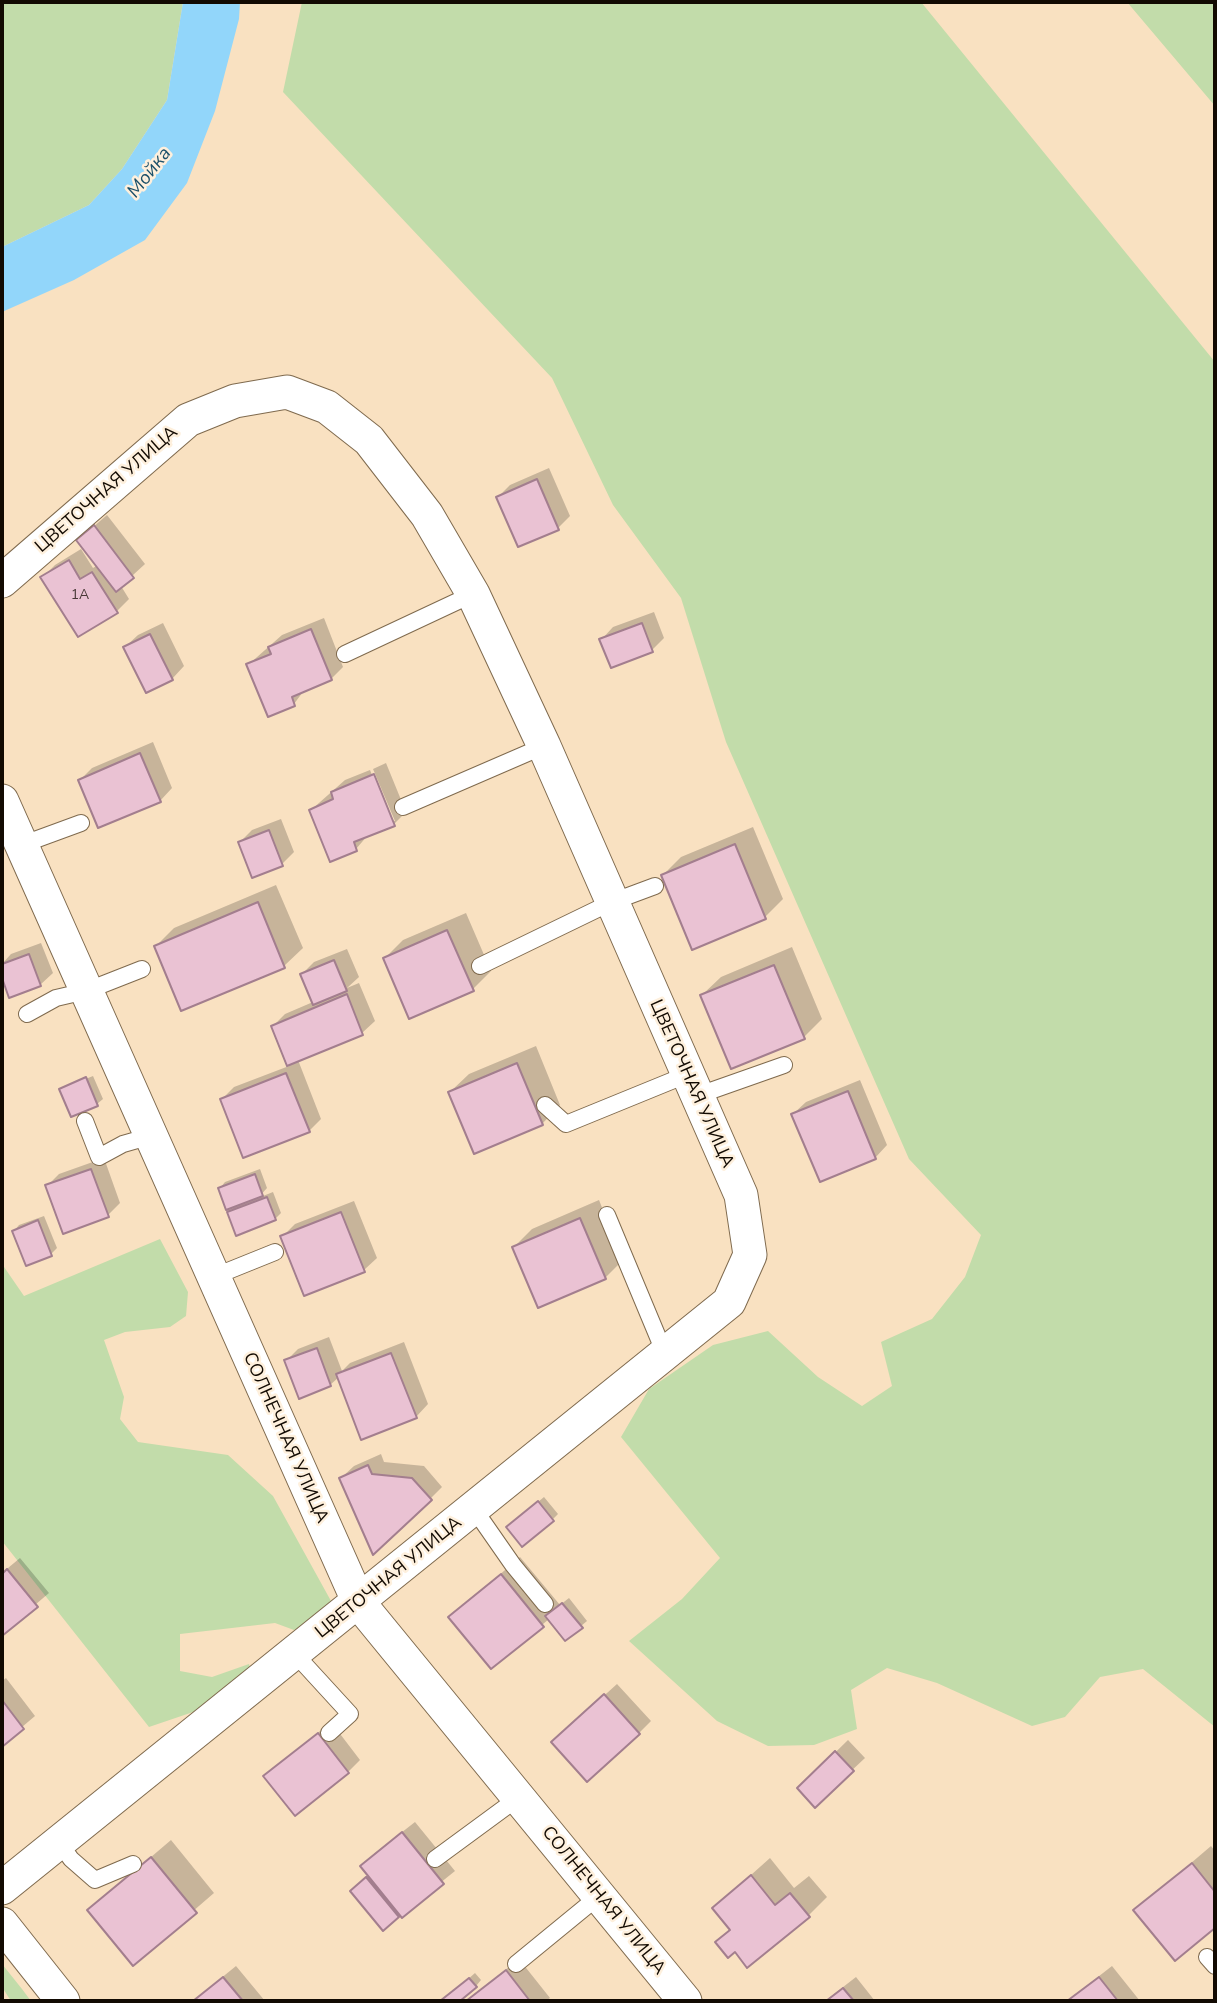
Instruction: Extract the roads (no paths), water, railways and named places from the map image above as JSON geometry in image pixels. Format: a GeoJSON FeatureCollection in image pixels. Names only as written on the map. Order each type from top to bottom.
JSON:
{"type":"FeatureCollection","features":[{"type":"Feature","properties":{"kind":"street","name":"ЦВЕТОЧНАЯ УЛИЦА"},"geometry":{"type":"LineString","coordinates":[[2,581],[188,420],[235,401],[287,392],[327,407],[369,440],[427,515],[473,594],[544,746],[741,1195],[750,1255],[729,1303],[2,1888]]}},
{"type":"Feature","properties":{"kind":"street","name":"СОЛНЕЧНАЯ УЛИЦА"},"geometry":{"type":"LineString","coordinates":[[2,802],[359,1603],[685,2001]]}},
{"type":"Feature","properties":{"kind":"street"},"geometry":{"type":"LineString","coordinates":[[2,1924],[63,2001]]}},
{"type":"Feature","properties":{"kind":"lane"},"geometry":{"type":"LineString","coordinates":[[345,654],[473,594]]}},
{"type":"Feature","properties":{"kind":"lane"},"geometry":{"type":"LineString","coordinates":[[403,807],[544,746]]}},
{"type":"Feature","properties":{"kind":"lane"},"geometry":{"type":"LineString","coordinates":[[21,845],[81,823]]}},
{"type":"Feature","properties":{"kind":"lane"},"geometry":{"type":"LineString","coordinates":[[480,966],[612,902],[655,886]]}},
{"type":"Feature","properties":{"kind":"lane"},"geometry":{"type":"LineString","coordinates":[[27,1014],[56,998],[86,991],[142,969]]}},
{"type":"Feature","properties":{"kind":"lane"},"geometry":{"type":"LineString","coordinates":[[545,1105],[566,1124],[691,1085],[784,1065]]}},
{"type":"Feature","properties":{"kind":"lane"},"geometry":{"type":"LineString","coordinates":[[85,1121],[99,1157],[123,1144],[150,1136]]}},
{"type":"Feature","properties":{"kind":"lane"},"geometry":{"type":"LineString","coordinates":[[607,1215],[664,1354]]}},
{"type":"Feature","properties":{"kind":"lane"},"geometry":{"type":"LineString","coordinates":[[213,1277],[275,1252]]}},
{"type":"Feature","properties":{"kind":"lane"},"geometry":{"type":"LineString","coordinates":[[474,1509],[513,1565],[545,1604]]}},
{"type":"Feature","properties":{"kind":"lane"},"geometry":{"type":"LineString","coordinates":[[295,1654],[350,1714],[329,1733]]}},
{"type":"Feature","properties":{"kind":"lane"},"geometry":{"type":"LineString","coordinates":[[435,1859],[518,1798]]}},
{"type":"Feature","properties":{"kind":"lane"},"geometry":{"type":"LineString","coordinates":[[59,1842],[71,1859],[95,1880],[133,1864]]}},
{"type":"Feature","properties":{"kind":"lane"},"geometry":{"type":"LineString","coordinates":[[516,1964],[599,1896]]}},
{"type":"Feature","properties":{"kind":"water","name":"Мойка"},"geometry":{"type":"Polygon","coordinates":[[[183,2],[240,2],[239,19],[215,111],[187,183],[145,240],[74,280],[2,312],[2,247],[89,205],[122,169],[167,100],[183,2]]]}}]}
